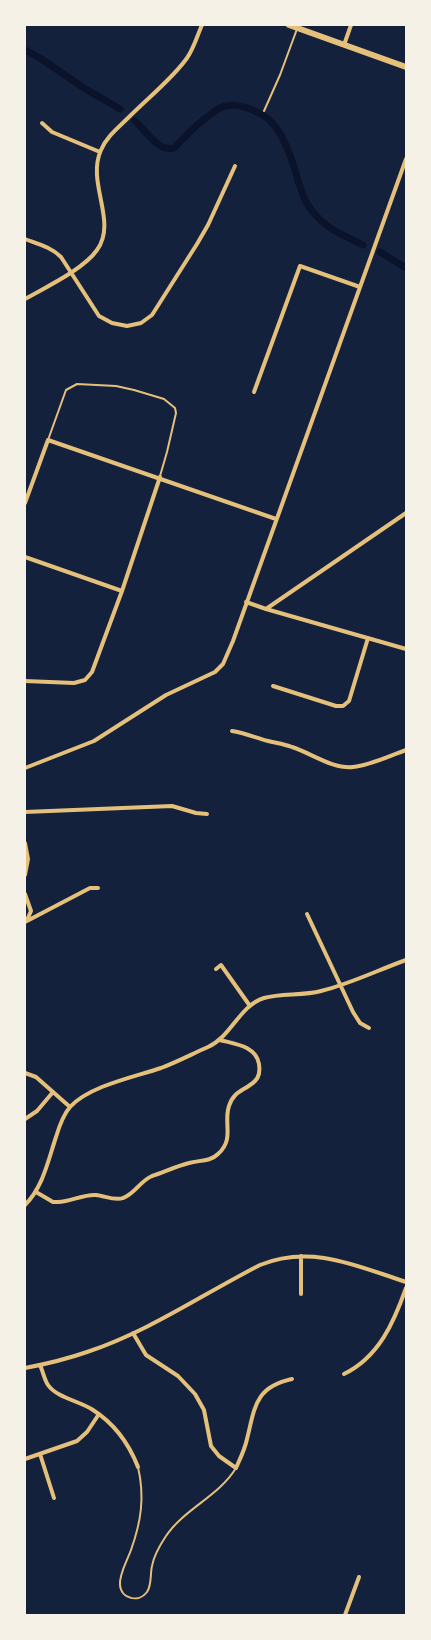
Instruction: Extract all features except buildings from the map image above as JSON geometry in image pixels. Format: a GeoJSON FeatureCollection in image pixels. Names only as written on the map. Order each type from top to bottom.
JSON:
{"type":"FeatureCollection","features":[{"type":"Feature","properties":{"kind":"main road"},"geometry":{"type":"LineString","coordinates":[[289,25],[406,67]]}},
{"type":"Feature","properties":{"kind":"street"},"geometry":{"type":"LineString","coordinates":[[25,299],[71,272],[93,256],[102,240],[104,222],[96,172],[100,152],[110,135],[181,66],[194,47],[202,25]]}},
{"type":"Feature","properties":{"kind":"street"},"geometry":{"type":"LineString","coordinates":[[344,45],[351,25]]}},
{"type":"Feature","properties":{"kind":"street"},"geometry":{"type":"LineString","coordinates":[[42,123],[52,132],[100,152]]}},
{"type":"Feature","properties":{"kind":"street"},"geometry":{"type":"LineString","coordinates":[[25,768],[94,741],[166,695],[215,672],[223,664],[406,159]]}},
{"type":"Feature","properties":{"kind":"street"},"geometry":{"type":"LineString","coordinates":[[25,240],[50,248],[56,252],[71,272],[94,310],[105,320],[127,326],[141,323],[152,315],[197,244],[208,225],[235,166]]}},
{"type":"Feature","properties":{"kind":"street"},"geometry":{"type":"LineString","coordinates":[[254,392],[300,266],[360,287]]}},
{"type":"Feature","properties":{"kind":"street"},"geometry":{"type":"LineString","coordinates":[[25,503],[48,440],[160,477],[276,519]]}},
{"type":"Feature","properties":{"kind":"street"},"geometry":{"type":"LineString","coordinates":[[25,680],[74,683],[85,680],[95,667],[160,477]]}},
{"type":"Feature","properties":{"kind":"street"},"geometry":{"type":"LineString","coordinates":[[266,609],[406,513]]}},
{"type":"Feature","properties":{"kind":"street"},"geometry":{"type":"LineString","coordinates":[[25,557],[122,591]]}},
{"type":"Feature","properties":{"kind":"street"},"geometry":{"type":"LineString","coordinates":[[246,602],[406,649]]}},
{"type":"Feature","properties":{"kind":"street"},"geometry":{"type":"LineString","coordinates":[[273,686],[336,706],[343,706],[350,701],[368,638]]}},
{"type":"Feature","properties":{"kind":"street"},"geometry":{"type":"LineString","coordinates":[[232,731],[241,732],[273,743],[291,747],[330,763],[346,767],[367,763],[406,750]]}},
{"type":"Feature","properties":{"kind":"street"},"geometry":{"type":"LineString","coordinates":[[25,812],[172,806],[196,813],[207,814]]}},
{"type":"Feature","properties":{"kind":"street"},"geometry":{"type":"LineString","coordinates":[[25,843],[28,859],[25,875]]}},
{"type":"Feature","properties":{"kind":"street"},"geometry":{"type":"LineString","coordinates":[[25,865],[28,859]]}},
{"type":"Feature","properties":{"kind":"street"},"geometry":{"type":"LineString","coordinates":[[26,921],[90,888],[98,888]]}},
{"type":"Feature","properties":{"kind":"street"},"geometry":{"type":"LineString","coordinates":[[25,895],[31,911],[26,921]]}},
{"type":"Feature","properties":{"kind":"street"},"geometry":{"type":"LineString","coordinates":[[307,914],[357,1019],[363,1026],[369,1028]]}},
{"type":"Feature","properties":{"kind":"street"},"geometry":{"type":"LineString","coordinates":[[25,1205],[36,1192],[61,1123],[70,1107],[78,1100],[91,1092],[169,1064],[220,1040],[250,1006],[264,998],[312,993],[340,985],[406,960]]}},
{"type":"Feature","properties":{"kind":"street"},"geometry":{"type":"LineString","coordinates":[[216,969],[221,965],[250,1006]]}},
{"type":"Feature","properties":{"kind":"street"},"geometry":{"type":"LineString","coordinates":[[36,1192],[53,1202],[90,1195],[123,1199],[146,1179],[188,1163],[206,1160],[218,1154],[223,1148],[229,1134],[228,1111],[232,1099],[241,1090],[254,1082],[259,1073],[258,1060],[252,1050],[220,1040]]}},
{"type":"Feature","properties":{"kind":"street"},"geometry":{"type":"LineString","coordinates":[[25,1073],[36,1077],[70,1107]]}},
{"type":"Feature","properties":{"kind":"street"},"geometry":{"type":"LineString","coordinates":[[25,1119],[38,1111],[53,1092]]}},
{"type":"Feature","properties":{"kind":"street"},"geometry":{"type":"LineString","coordinates":[[301,1256],[301,1294]]}},
{"type":"Feature","properties":{"kind":"street"},"geometry":{"type":"LineString","coordinates":[[25,1368],[88,1352],[133,1333],[260,1264],[280,1258],[314,1256],[334,1259],[406,1282]]}},
{"type":"Feature","properties":{"kind":"street"},"geometry":{"type":"LineString","coordinates":[[344,1374],[362,1362],[383,1339],[393,1322],[406,1288]]}},
{"type":"Feature","properties":{"kind":"street"},"geometry":{"type":"LineString","coordinates":[[133,1333],[146,1355],[178,1376],[195,1394],[204,1410],[211,1446],[219,1456],[236,1468],[244,1449],[252,1413],[258,1400],[272,1386],[292,1379]]}},
{"type":"Feature","properties":{"kind":"street"},"geometry":{"type":"LineString","coordinates":[[40,1365],[45,1380],[52,1390],[62,1396],[84,1404],[99,1414],[121,1435],[131,1451],[138,1467]]}},
{"type":"Feature","properties":{"kind":"street"},"geometry":{"type":"LineString","coordinates":[[25,1459],[72,1443],[81,1438],[99,1414]]}},
{"type":"Feature","properties":{"kind":"street"},"geometry":{"type":"LineString","coordinates":[[40,1454],[54,1498]]}},
{"type":"Feature","properties":{"kind":"street"},"geometry":{"type":"LineString","coordinates":[[345,1615],[359,1577]]}},
{"type":"Feature","properties":{"kind":"lane"},"geometry":{"type":"LineString","coordinates":[[264,111],[297,28]]}},
{"type":"Feature","properties":{"kind":"lane"},"geometry":{"type":"LineString","coordinates":[[48,440],[66,390],[77,384],[116,386],[164,399],[175,408],[175,422],[160,477]]}},
{"type":"Feature","properties":{"kind":"lane"},"geometry":{"type":"LineString","coordinates":[[138,1467],[143,1496],[141,1519],[120,1581],[122,1592],[130,1598],[138,1599],[143,1597],[148,1590],[154,1557],[167,1534],[226,1481],[236,1468]]}},
{"type":"Feature","properties":{"kind":"waterway"},"geometry":{"type":"LineString","coordinates":[[25,50],[120,109]]}},
{"type":"Feature","properties":{"kind":"waterway"},"geometry":{"type":"LineString","coordinates":[[135,121],[157,144],[162,147],[174,148],[196,126],[219,109],[234,105],[242,106],[257,112],[270,121],[280,133],[289,154],[302,193],[313,212],[330,228],[363,245]]}},
{"type":"Feature","properties":{"kind":"waterway"},"geometry":{"type":"LineString","coordinates":[[380,252],[406,268]]}}]}
